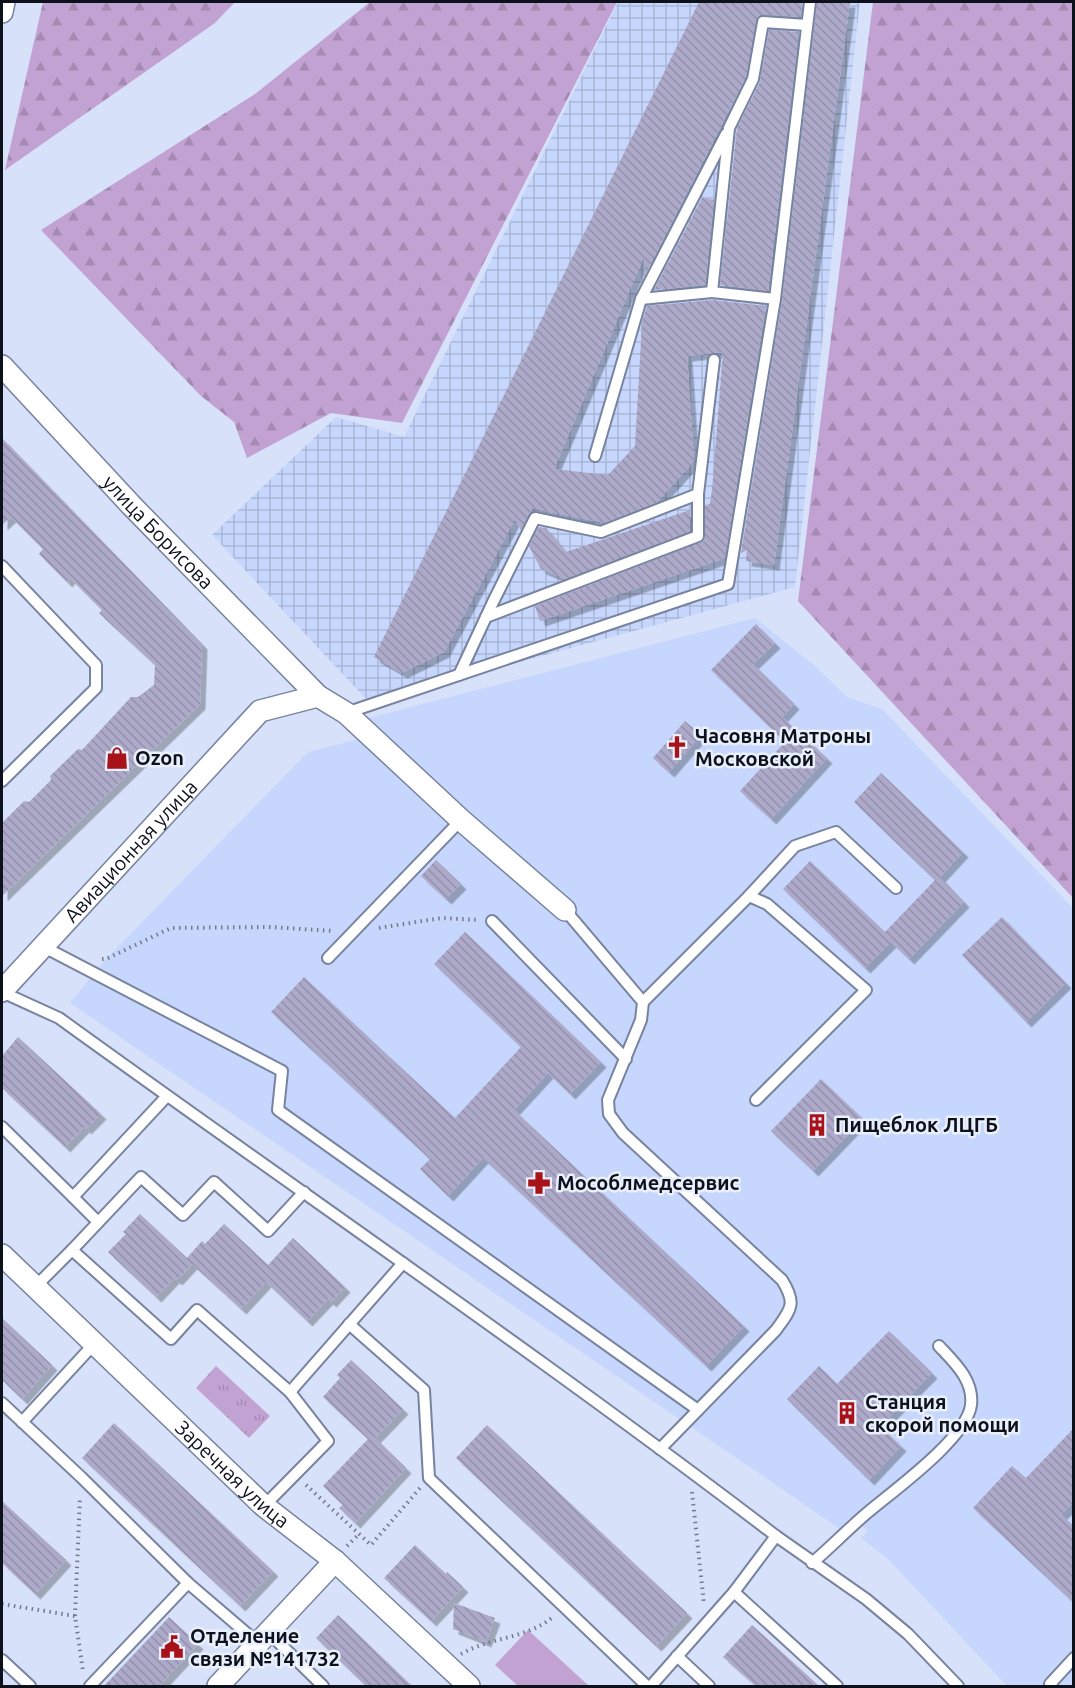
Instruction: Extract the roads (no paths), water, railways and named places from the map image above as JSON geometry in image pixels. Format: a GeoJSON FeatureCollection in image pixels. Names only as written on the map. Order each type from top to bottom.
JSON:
{"type":"FeatureCollection","features":[{"type":"Feature","properties":{"kind":"street"},"geometry":{"type":"LineString","coordinates":[[2,12],[4,2]]}},
{"type":"Feature","properties":{"kind":"street","name":"улица Борисова"},"geometry":{"type":"LineString","coordinates":[[2,366],[138,512],[318,696],[346,713],[460,820],[565,910]]}},
{"type":"Feature","properties":{"kind":"street","name":"Авиационная улица"},"geometry":{"type":"LineString","coordinates":[[2,991],[260,711],[318,696]]}},
{"type":"Feature","properties":{"kind":"street","name":"Заречная улица"},"geometry":{"type":"LineString","coordinates":[[2,1255],[264,1506],[335,1561],[470,1686]]}},
{"type":"Feature","properties":{"kind":"street"},"geometry":{"type":"LineString","coordinates":[[218,1686],[335,1561]]}},
{"type":"Feature","properties":{"kind":"lane"},"geometry":{"type":"LineString","coordinates":[[346,713],[728,584],[775,299],[810,2]]}},
{"type":"Feature","properties":{"kind":"lane"},"geometry":{"type":"LineString","coordinates":[[596,456],[641,299],[753,79],[763,22],[807,25]]}},
{"type":"Feature","properties":{"kind":"lane"},"geometry":{"type":"LineString","coordinates":[[712,292],[729,128]]}},
{"type":"Feature","properties":{"kind":"lane"},"geometry":{"type":"LineString","coordinates":[[641,299],[712,292],[775,299]]}},
{"type":"Feature","properties":{"kind":"lane"},"geometry":{"type":"LineString","coordinates":[[486,617],[698,536],[698,494],[714,360]]}},
{"type":"Feature","properties":{"kind":"lane"},"geometry":{"type":"LineString","coordinates":[[459,675],[536,518],[601,531],[698,494]]}},
{"type":"Feature","properties":{"kind":"lane"},"geometry":{"type":"LineString","coordinates":[[2,566],[96,665],[96,688],[2,781]]}},
{"type":"Feature","properties":{"kind":"lane"},"geometry":{"type":"LineString","coordinates":[[328,958],[460,820]]}},
{"type":"Feature","properties":{"kind":"lane"},"geometry":{"type":"LineString","coordinates":[[660,1449],[776,1330],[791,1309],[792,1302],[782,1280],[623,1133],[609,1114],[608,1100],[641,1020],[643,1002],[750,896],[795,846],[836,832],[896,888]]}},
{"type":"Feature","properties":{"kind":"lane"},"geometry":{"type":"LineString","coordinates":[[750,896],[767,903],[866,990],[756,1100]]}},
{"type":"Feature","properties":{"kind":"lane"},"geometry":{"type":"LineString","coordinates":[[565,910],[643,1002]]}},
{"type":"Feature","properties":{"kind":"lane"},"geometry":{"type":"LineString","coordinates":[[492,921],[626,1059]]}},
{"type":"Feature","properties":{"kind":"lane"},"geometry":{"type":"LineString","coordinates":[[42,946],[282,1071],[278,1110],[698,1410]]}},
{"type":"Feature","properties":{"kind":"lane"},"geometry":{"type":"LineString","coordinates":[[2,991],[59,1018],[660,1449],[812,1563],[874,1606],[908,1634],[958,1686]]}},
{"type":"Feature","properties":{"kind":"lane"},"geometry":{"type":"LineString","coordinates":[[73,1197],[167,1096]]}},
{"type":"Feature","properties":{"kind":"lane"},"geometry":{"type":"LineString","coordinates":[[2,1127],[98,1222]]}},
{"type":"Feature","properties":{"kind":"lane"},"geometry":{"type":"LineString","coordinates":[[34,1287],[141,1177],[183,1215],[214,1182],[268,1231],[304,1192]]}},
{"type":"Feature","properties":{"kind":"lane"},"geometry":{"type":"LineString","coordinates":[[72,1250],[171,1339],[197,1310],[290,1392],[328,1441],[264,1506]]}},
{"type":"Feature","properties":{"kind":"lane"},"geometry":{"type":"LineString","coordinates":[[290,1392],[403,1263]]}},
{"type":"Feature","properties":{"kind":"lane"},"geometry":{"type":"LineString","coordinates":[[349,1324],[424,1390],[429,1478],[649,1686],[734,1592],[776,1536]]}},
{"type":"Feature","properties":{"kind":"lane"},"geometry":{"type":"LineString","coordinates":[[22,1422],[94,1344]]}},
{"type":"Feature","properties":{"kind":"lane"},"geometry":{"type":"LineString","coordinates":[[812,1563],[938,1454],[961,1427],[971,1407],[971,1389],[960,1370],[939,1346]]}},
{"type":"Feature","properties":{"kind":"lane"},"geometry":{"type":"LineString","coordinates":[[2,1403],[188,1583],[323,1686]]}},
{"type":"Feature","properties":{"kind":"lane"},"geometry":{"type":"LineString","coordinates":[[90,1686],[188,1583]]}},
{"type":"Feature","properties":{"kind":"lane"},"geometry":{"type":"LineString","coordinates":[[734,1592],[837,1686]]}},
{"type":"Feature","properties":{"kind":"lane"},"geometry":{"type":"LineString","coordinates":[[676,1656],[709,1686]]}},
{"type":"Feature","properties":{"kind":"lane"},"geometry":{"type":"LineString","coordinates":[[1052,1686],[1050,1684],[1074,1658]]}},
{"type":"Feature","properties":{"kind":"lane"},"geometry":{"type":"LineString","coordinates":[[2,1660],[30,1686]]}},
{"type":"Feature","properties":{"kind":"place","name":"Часовня Матроны Московской"},"geometry":{"type":"Point","coordinates":[677,747]}},
{"type":"Feature","properties":{"kind":"place","name":"Ozon"},"geometry":{"type":"Point","coordinates":[117,758]}},
{"type":"Feature","properties":{"kind":"place","name":"Пищеблок ЛЦГБ"},"geometry":{"type":"Point","coordinates":[817,1125]}},
{"type":"Feature","properties":{"kind":"place","name":"Мособлмедсервис"},"geometry":{"type":"Point","coordinates":[539,1183]}},
{"type":"Feature","properties":{"kind":"place","name":"Станция скорой помощи"},"geometry":{"type":"Point","coordinates":[847,1413]}},
{"type":"Feature","properties":{"kind":"place","name":"Отделение связи №141732"},"geometry":{"type":"Point","coordinates":[172,1647]}}]}
